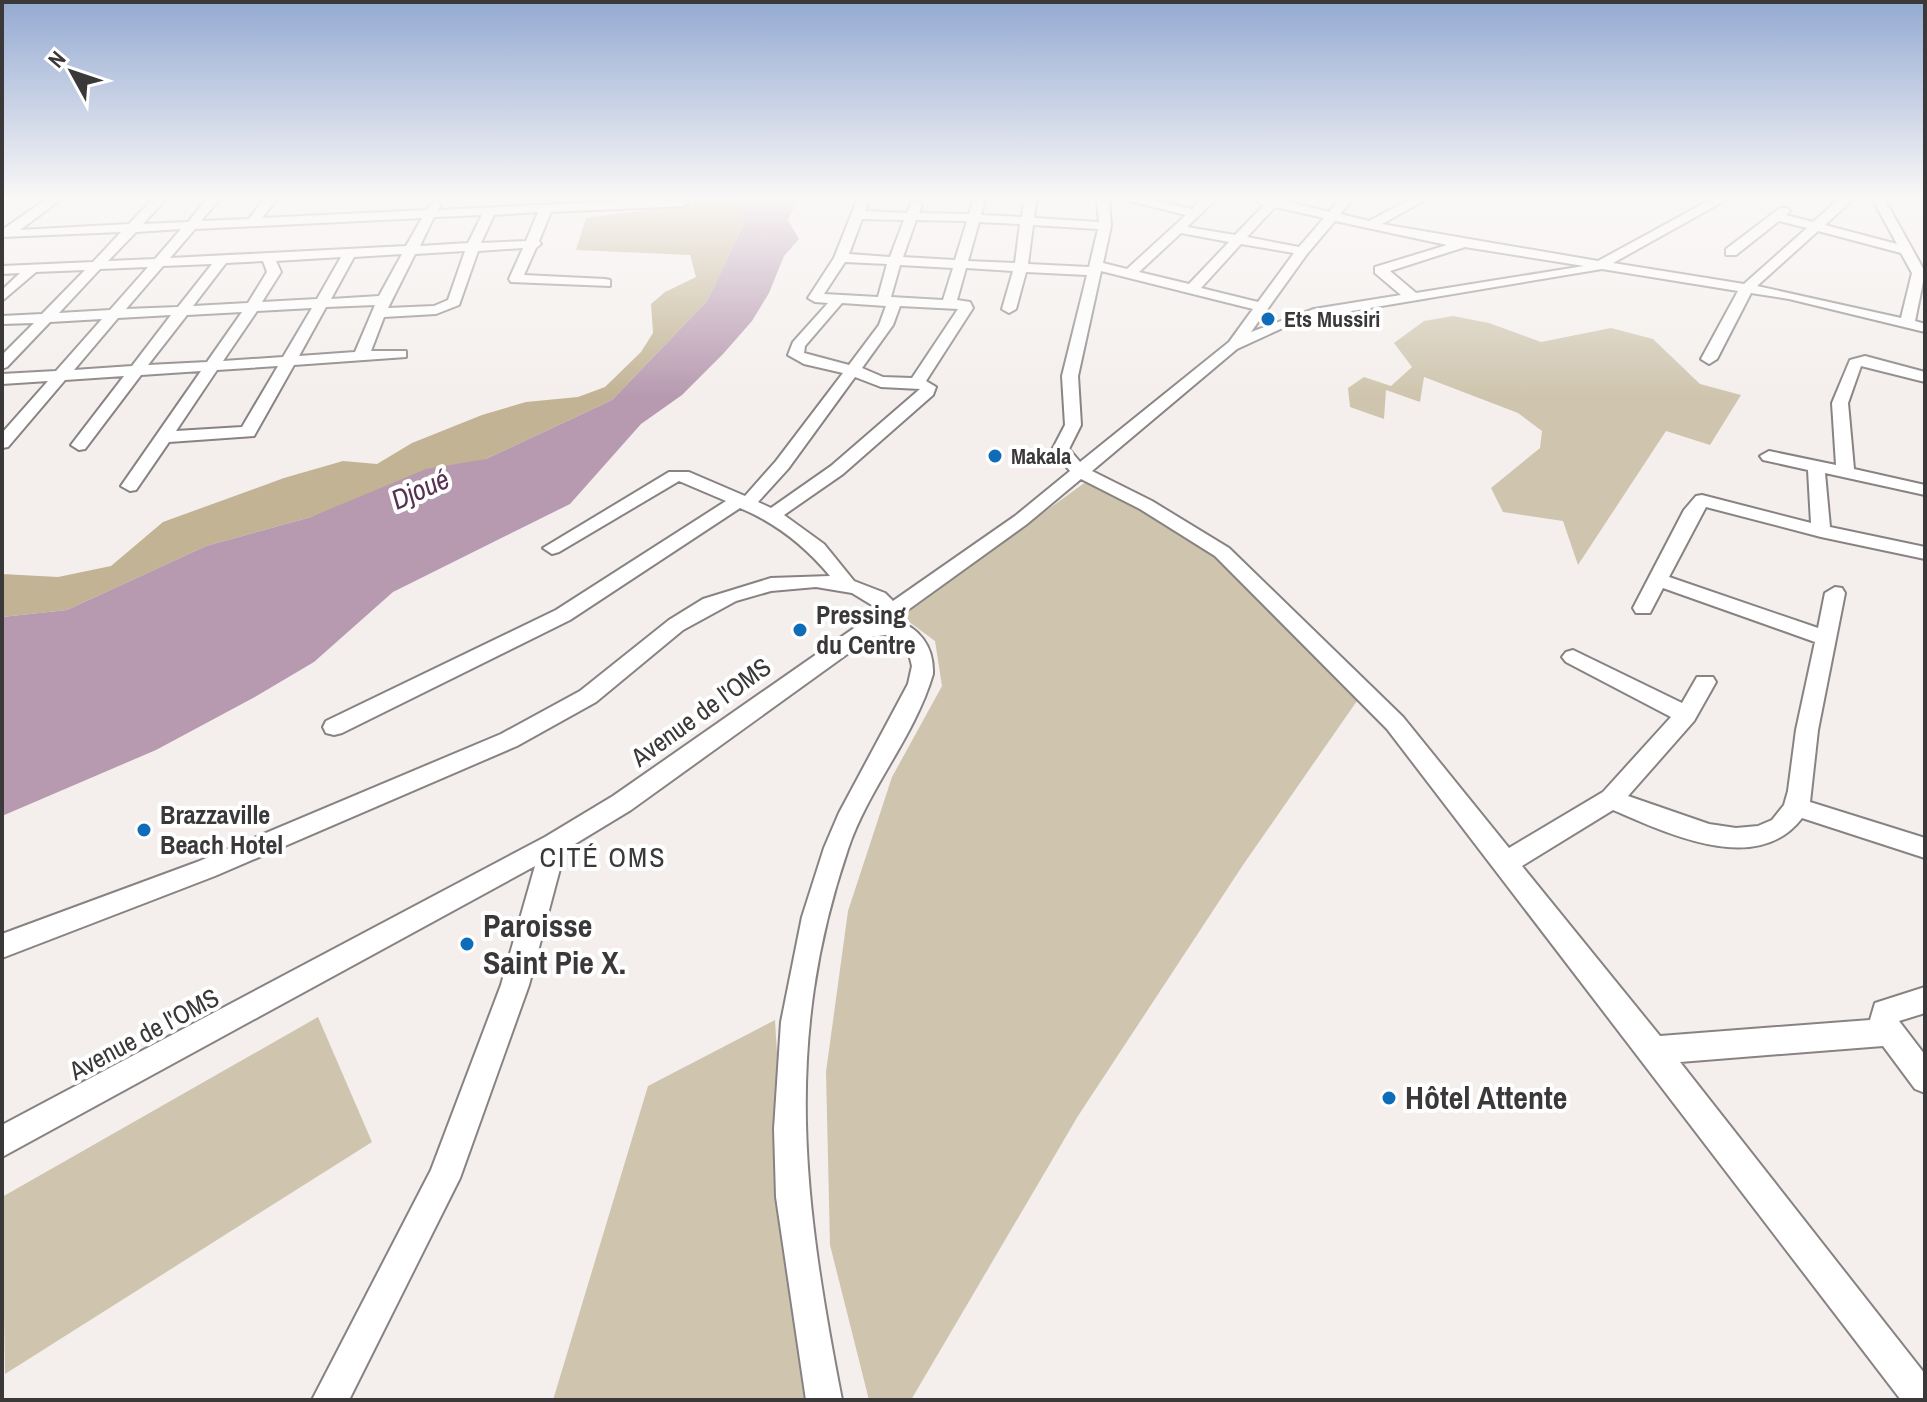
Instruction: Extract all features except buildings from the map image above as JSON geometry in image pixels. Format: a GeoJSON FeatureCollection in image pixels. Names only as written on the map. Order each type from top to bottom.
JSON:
{"type":"FeatureCollection","features":[{"type":"Feature","properties":{"kind":"street"},"geometry":{"type":"LineString","coordinates":[[2,270],[88,265]]}},
{"type":"Feature","properties":{"kind":"street"},"geometry":{"type":"LineString","coordinates":[[2,364],[95,265]]}},
{"type":"Feature","properties":{"kind":"street"},"geometry":{"type":"LineString","coordinates":[[2,443],[156,265]]}},
{"type":"Feature","properties":{"kind":"street"},"geometry":{"type":"LineString","coordinates":[[79,445],[217,265]]}},
{"type":"Feature","properties":{"kind":"street"},"geometry":{"type":"LineString","coordinates":[[130,486],[274,272],[271,265]]}},
{"type":"Feature","properties":{"kind":"street"},"geometry":{"type":"LineString","coordinates":[[165,437],[248,432],[342,265]]}},
{"type":"Feature","properties":{"kind":"street"},"geometry":{"type":"LineString","coordinates":[[361,357],[403,265]]}},
{"type":"Feature","properties":{"kind":"street"},"geometry":{"type":"LineString","coordinates":[[2,320],[319,303],[436,310],[454,302],[466,265]]}},
{"type":"Feature","properties":{"kind":"street"},"geometry":{"type":"LineString","coordinates":[[522,265],[517,274],[519,281],[605,283]]}},
{"type":"Feature","properties":{"kind":"street"},"geometry":{"type":"LineString","coordinates":[[836,265],[815,298],[949,303],[963,304],[966,308],[917,383]]}},
{"type":"Feature","properties":{"kind":"street"},"geometry":{"type":"LineString","coordinates":[[334,727],[563,615],[744,502],[782,465],[886,325],[894,265]]}},
{"type":"Feature","properties":{"kind":"street"},"geometry":{"type":"LineString","coordinates":[[949,303],[960,265]]}},
{"type":"Feature","properties":{"kind":"street"},"geometry":{"type":"LineString","coordinates":[[1010,265],[1131,272],[1262,307]]}},
{"type":"Feature","properties":{"kind":"street"},"geometry":{"type":"LineString","coordinates":[[1131,272],[1138,265]]}},
{"type":"Feature","properties":{"kind":"street"},"geometry":{"type":"LineString","coordinates":[[1192,289],[1215,265]]}},
{"type":"Feature","properties":{"kind":"street"},"geometry":{"type":"LineString","coordinates":[[1232,346],[1292,265]]}},
{"type":"Feature","properties":{"kind":"street"},"geometry":{"type":"LineString","coordinates":[[1395,265],[1380,270],[1381,274],[1411,296]]}},
{"type":"Feature","properties":{"kind":"street"},"geometry":{"type":"LineString","coordinates":[[1598,265],[1747,288],[1925,328]]}},
{"type":"Feature","properties":{"kind":"street"},"geometry":{"type":"LineString","coordinates":[[1709,359],[1747,288],[1771,265]]}},
{"type":"Feature","properties":{"kind":"street"},"geometry":{"type":"LineString","coordinates":[[1907,323],[1919,273],[1915,265]]}},
{"type":"Feature","properties":{"kind":"street"},"geometry":{"type":"LineString","coordinates":[[1009,309],[1021,266]]}},
{"type":"Feature","properties":{"kind":"street","name":"Avenue de l'OMS"},"geometry":{"type":"LineString","coordinates":[[2,1142],[554,844],[622,803],[1021,520],[1232,346],[1282,323],[1314,313],[1602,266]]}},
{"type":"Feature","properties":{"kind":"street"},"geometry":{"type":"LineString","coordinates":[[1094,268],[1070,376],[1073,425],[1060,450],[1079,471],[1192,532],[1222,552],[1395,723],[1923,1400]]}},
{"type":"Feature","properties":{"kind":"street"},"geometry":{"type":"LineString","coordinates":[[2,297],[32,269]]}},
{"type":"Feature","properties":{"kind":"street"},"geometry":{"type":"LineString","coordinates":[[772,515],[837,470],[928,390],[917,383],[881,382],[852,370],[796,355],[798,345],[837,301]]}},
{"type":"Feature","properties":{"kind":"street"},"geometry":{"type":"LineString","coordinates":[[2,379],[401,354]]}},
{"type":"Feature","properties":{"kind":"street"},"geometry":{"type":"LineString","coordinates":[[1845,471],[1840,403],[1855,363],[1865,361],[1925,377]]}},
{"type":"Feature","properties":{"kind":"street"},"geometry":{"type":"LineString","coordinates":[[1769,456],[1925,490]]}},
{"type":"Feature","properties":{"kind":"street"},"geometry":{"type":"LineString","coordinates":[[1816,466],[1821,531]]}},
{"type":"Feature","properties":{"kind":"street"},"geometry":{"type":"LineString","coordinates":[[552,548],[675,476],[683,476],[772,515],[817,548],[846,583]]}},
{"type":"Feature","properties":{"kind":"street"},"geometry":{"type":"LineString","coordinates":[[1643,608],[1693,510],[1702,500],[1821,531],[1925,553]]}},
{"type":"Feature","properties":{"kind":"street"},"geometry":{"type":"LineString","coordinates":[[1659,580],[1827,639]]}},
{"type":"Feature","properties":{"kind":"street"},"geometry":{"type":"LineString","coordinates":[[2,946],[291,836],[502,744],[594,692],[679,623],[701,608],[729,596],[756,588],[791,584],[846,583],[872,592],[894,612]]}},
{"type":"Feature","properties":{"kind":"street"},"geometry":{"type":"LineString","coordinates":[[1611,799],[1708,835],[1739,838],[1769,833],[1786,823],[1796,807],[1806,732],[1835,593]]}},
{"type":"Feature","properties":{"kind":"street"},"geometry":{"type":"LineString","coordinates":[[824,1400],[803,1287],[792,1177],[789,1130],[798,1009],[814,923],[837,847],[858,796],[890,744],[922,676],[919,648],[910,635],[892,627],[868,630]]}},
{"type":"Feature","properties":{"kind":"street"},"geometry":{"type":"LineString","coordinates":[[1573,657],[1686,715]]}},
{"type":"Feature","properties":{"kind":"street"},"geometry":{"type":"LineString","coordinates":[[1504,864],[1611,799],[1686,715],[1705,682]]}},
{"type":"Feature","properties":{"kind":"street"},"geometry":{"type":"LineString","coordinates":[[1796,807],[1925,848]]}},
{"type":"Feature","properties":{"kind":"street"},"geometry":{"type":"LineString","coordinates":[[330,1400],[444,1178],[515,985],[554,844]]}},
{"type":"Feature","properties":{"kind":"street"},"geometry":{"type":"LineString","coordinates":[[1925,1000],[1885,1012],[1884,1022],[1925,1079]]}},
{"type":"Feature","properties":{"kind":"street"},"geometry":{"type":"LineString","coordinates":[[1653,1050],[1890,1032]]}},
{"type":"Feature","properties":{"kind":"shaded area"},"geometry":{"type":"Polygon","coordinates":[[[693,265],[724,265],[707,301],[612,400],[486,459],[311,517],[206,546],[67,610],[2,617],[2,574],[58,577],[111,566],[163,522],[284,478],[343,461],[377,464],[412,443],[482,415],[526,402],[578,397],[605,387],[641,352],[653,333],[651,304],[665,292],[696,277],[693,265]]]}},
{"type":"Feature","properties":{"kind":"shaded area"},"geometry":{"type":"Polygon","coordinates":[[[1453,316],[1489,323],[1541,342],[1611,328],[1653,339],[1700,384],[1741,395],[1710,445],[1666,431],[1578,565],[1563,521],[1503,512],[1491,488],[1540,448],[1542,431],[1518,413],[1424,377],[1420,402],[1386,390],[1384,419],[1350,407],[1348,388],[1364,377],[1391,386],[1412,367],[1394,343],[1424,321],[1453,316]]]}},
{"type":"Feature","properties":{"kind":"shaded area"},"geometry":{"type":"Polygon","coordinates":[[[1087,481],[1217,553],[1359,698],[1243,865],[1078,1116],[911,1400],[869,1400],[830,1245],[826,1072],[848,911],[892,777],[942,686],[935,641],[901,616],[1087,481]]]}},
{"type":"Feature","properties":{"kind":"shaded area"},"geometry":{"type":"Polygon","coordinates":[[[318,1017],[372,1142],[5,1374],[2,1197],[318,1017]]]}},
{"type":"Feature","properties":{"kind":"shaded area"},"geometry":{"type":"Polygon","coordinates":[[[775,1020],[789,1247],[809,1400],[553,1400],[648,1086],[775,1020]]]}},
{"type":"Feature","properties":{"kind":"water","name":"Djoué"},"geometry":{"type":"Polygon","coordinates":[[[724,265],[780,265],[769,293],[752,321],[723,354],[682,395],[641,424],[570,504],[393,592],[314,662],[253,698],[156,750],[2,816],[2,617],[67,610],[206,546],[311,517],[426,469],[486,459],[612,400],[707,301],[724,265]]]}},
{"type":"Feature","properties":{"kind":"place","name":"Ets Mussiri"},"geometry":{"type":"Point","coordinates":[1268,319]}},
{"type":"Feature","properties":{"kind":"place","name":"Makala"},"geometry":{"type":"Point","coordinates":[995,456]}},
{"type":"Feature","properties":{"kind":"place","name":"Pressing du Centre"},"geometry":{"type":"Point","coordinates":[800,630]}},
{"type":"Feature","properties":{"kind":"place","name":"Brazzaville Beach Hotel"},"geometry":{"type":"Point","coordinates":[144,830]}},
{"type":"Feature","properties":{"kind":"place","name":"Paroisse Saint Pie X."},"geometry":{"type":"Point","coordinates":[467,944]}},
{"type":"Feature","properties":{"kind":"place","name":"Hôtel Attente"},"geometry":{"type":"Point","coordinates":[1389,1098]}},
{"type":"Feature","properties":{"kind":"district","name":"CITÉ OMS"},"geometry":{"type":"Point","coordinates":[603,857]}}]}
